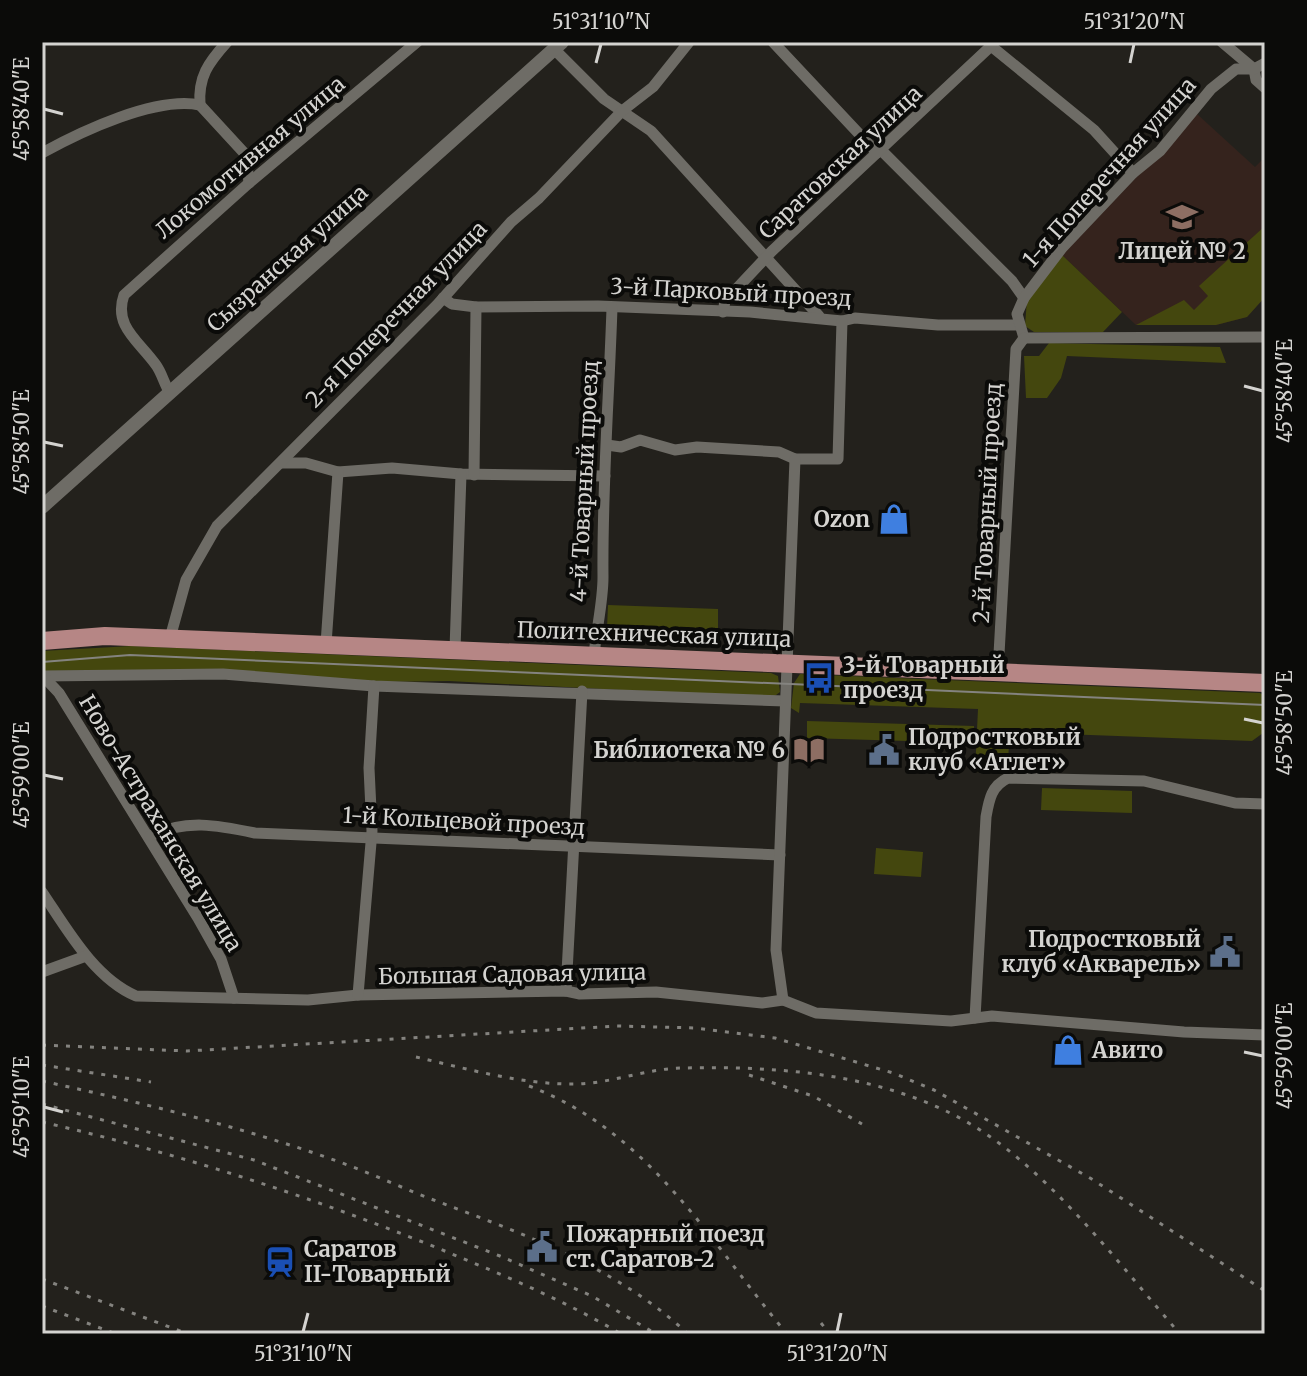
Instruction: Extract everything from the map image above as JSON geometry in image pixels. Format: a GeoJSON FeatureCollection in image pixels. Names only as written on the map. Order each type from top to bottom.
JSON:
{"type":"FeatureCollection","features":[{"type":"Feature","properties":{"kind":"main road","name":"Политехническая улица"},"geometry":{"type":"LineString","coordinates":[[42,641],[105,636],[170,638],[1265,683]]}},
{"type":"Feature","properties":{"kind":"street"},"geometry":{"type":"LineString","coordinates":[[200,105],[199,85],[206,66],[227,42]]}},
{"type":"Feature","properties":{"kind":"street","name":"Локомотивная улица"},"geometry":{"type":"LineString","coordinates":[[170,393],[158,368],[124,326],[118,310],[124,295],[249,183],[417,42]]}},
{"type":"Feature","properties":{"kind":"street","name":"2-я Поперечная улица"},"geometry":{"type":"LineString","coordinates":[[170,638],[186,580],[201,548],[217,526],[443,298],[511,222],[539,198],[622,111],[661,79],[689,42]]}},
{"type":"Feature","properties":{"kind":"street"},"geometry":{"type":"LineString","coordinates":[[773,42],[879,152],[1012,281],[1024,298]]}},
{"type":"Feature","properties":{"kind":"street"},"geometry":{"type":"LineString","coordinates":[[1222,42],[1254,69],[1256,80],[1265,88]]}},
{"type":"Feature","properties":{"kind":"street"},"geometry":{"type":"LineString","coordinates":[[991,44],[1094,130],[1133,173]]}},
{"type":"Feature","properties":{"kind":"street","name":"Саратовская улица"},"geometry":{"type":"LineString","coordinates":[[723,312],[725,301],[766,257],[991,44]]}},
{"type":"Feature","properties":{"kind":"street"},"geometry":{"type":"LineString","coordinates":[[558,45],[604,99],[651,131],[819,316]]}},
{"type":"Feature","properties":{"kind":"street","name":"Сызранская улица"},"geometry":{"type":"LineString","coordinates":[[42,507],[558,45]]}},
{"type":"Feature","properties":{"kind":"street","name":"1-я Поперечная улица"},"geometry":{"type":"LineString","coordinates":[[1019,325],[1017,314],[1024,298],[1062,248],[1133,173],[1160,151],[1211,89],[1236,69],[1254,69],[1265,63]]}},
{"type":"Feature","properties":{"kind":"street"},"geometry":{"type":"LineString","coordinates":[[42,153],[77,134],[174,101],[200,105],[246,155],[249,183]]}},
{"type":"Feature","properties":{"kind":"street","name":"3-й Парковый проезд"},"geometry":{"type":"LineString","coordinates":[[443,298],[452,304],[476,307],[612,308],[819,316],[842,321],[855,318],[938,325],[1019,325]]}},
{"type":"Feature","properties":{"kind":"street"},"geometry":{"type":"LineString","coordinates":[[455,649],[476,307]]}},
{"type":"Feature","properties":{"kind":"street","name":"4-й Товарный проезд"},"geometry":{"type":"LineString","coordinates":[[594,656],[603,577],[612,308]]}},
{"type":"Feature","properties":{"kind":"street"},"geometry":{"type":"LineString","coordinates":[[607,445],[621,447],[640,440],[675,450],[779,452],[795,459],[838,459],[842,321]]}},
{"type":"Feature","properties":{"kind":"street"},"geometry":{"type":"LineString","coordinates":[[1019,325],[1024,338],[1265,337]]}},
{"type":"Feature","properties":{"kind":"street","name":"2-й Товарный проезд"},"geometry":{"type":"LineString","coordinates":[[998,672],[1016,349],[1024,338]]}},
{"type":"Feature","properties":{"kind":"street"},"geometry":{"type":"LineString","coordinates":[[783,1000],[777,979],[776,950],[795,459]]}},
{"type":"Feature","properties":{"kind":"street"},"geometry":{"type":"LineString","coordinates":[[281,463],[306,463],[338,472],[392,468],[468,474],[605,476]]}},
{"type":"Feature","properties":{"kind":"street"},"geometry":{"type":"LineString","coordinates":[[326,644],[338,472]]}},
{"type":"Feature","properties":{"kind":"street"},"geometry":{"type":"LineString","coordinates":[[42,676],[223,674],[374,686],[582,691],[785,701]]}},
{"type":"Feature","properties":{"kind":"street","name":"Ново-Астраханская улица"},"geometry":{"type":"LineString","coordinates":[[42,676],[59,693],[150,836],[221,959],[234,998]]}},
{"type":"Feature","properties":{"kind":"street"},"geometry":{"type":"LineString","coordinates":[[358,995],[371,839],[369,768],[374,686]]}},
{"type":"Feature","properties":{"kind":"street"},"geometry":{"type":"LineString","coordinates":[[566,991],[582,691]]}},
{"type":"Feature","properties":{"kind":"street"},"geometry":{"type":"LineString","coordinates":[[975,1018],[986,817],[995,787],[1008,778],[1144,781],[1235,803],[1265,804]]}},
{"type":"Feature","properties":{"kind":"street","name":"1-й Кольцевой проезд"},"geometry":{"type":"LineString","coordinates":[[150,836],[177,825],[209,824],[255,833],[780,855]]}},
{"type":"Feature","properties":{"kind":"street"},"geometry":{"type":"LineString","coordinates":[[42,892],[86,956],[42,972]]}},
{"type":"Feature","properties":{"kind":"street","name":"Большая Садовая улица"},"geometry":{"type":"LineString","coordinates":[[86,956],[122,990],[136,996],[308,1000],[358,995],[656,992],[762,1003],[783,1000],[816,1013],[951,1021],[992,1016],[1184,1032],[1265,1035]]}},
{"type":"Feature","properties":{"kind":"shaded area","name":"Лицей № 2"},"geometry":{"type":"Polygon","coordinates":[[[1197,114],[1255,167],[1265,157],[1265,297],[1247,317],[1216,325],[1136,325],[1062,255],[1197,114]]]}},
{"type":"Feature","properties":{"kind":"shaded area"},"geometry":{"type":"Polygon","coordinates":[[[1265,226],[1265,297],[1247,317],[1216,325],[1136,325],[1184,300],[1194,310],[1208,296],[1199,286],[1265,226]]]}},
{"type":"Feature","properties":{"kind":"shaded area"},"geometry":{"type":"Polygon","coordinates":[[[1062,255],[1122,312],[1103,332],[1034,332],[1025,326],[1027,299],[1062,255]]]}},
{"type":"Feature","properties":{"kind":"shaded area"},"geometry":{"type":"Polygon","coordinates":[[[1049,343],[1220,347],[1226,363],[1067,356],[1061,378],[1047,398],[1026,398],[1024,356],[1039,356],[1049,343]]]}},
{"type":"Feature","properties":{"kind":"shaded area"},"geometry":{"type":"Polygon","coordinates":[[[608,605],[718,609],[718,633],[607,629],[608,605]]]}},
{"type":"Feature","properties":{"kind":"shaded area"},"geometry":{"type":"Polygon","coordinates":[[[131,646],[771,673],[778,676],[780,692],[772,698],[449,681],[376,682],[223,670],[42,671],[42,651],[131,646]]]}},
{"type":"Feature","properties":{"kind":"shaded area"},"geometry":{"type":"Polygon","coordinates":[[[800,674],[1260,693],[1265,697],[1263,733],[1252,741],[1010,732],[1007,773],[975,772],[978,709],[800,703],[799,713],[791,708],[794,683],[800,674]]]}},
{"type":"Feature","properties":{"kind":"shaded area"},"geometry":{"type":"Polygon","coordinates":[[[807,721],[974,726],[974,743],[807,738],[807,721]]]}},
{"type":"Feature","properties":{"kind":"shaded area"},"geometry":{"type":"Polygon","coordinates":[[[1042,788],[1132,791],[1132,813],[1041,810],[1042,788]]]}},
{"type":"Feature","properties":{"kind":"shaded area"},"geometry":{"type":"Polygon","coordinates":[[[876,848],[923,852],[921,877],[874,874],[876,848]]]}},
{"type":"Feature","properties":{"kind":"tram line"},"geometry":{"type":"LineString","coordinates":[[42,662],[130,655],[1265,705]]}},
{"type":"Feature","properties":{"kind":"railway"},"geometry":{"type":"LineString","coordinates":[[42,1045],[187,1051],[617,1026],[696,1028],[775,1038],[893,1073],[934,1090],[1090,1178],[1265,1291]]}},
{"type":"Feature","properties":{"kind":"railway"},"geometry":{"type":"LineString","coordinates":[[416,1057],[496,1075],[557,1084],[590,1083],[657,1070],[719,1068],[823,1075],[891,1090],[956,1116],[1019,1159],[1077,1214],[1180,1334]]}},
{"type":"Feature","properties":{"kind":"railway"},"geometry":{"type":"LineString","coordinates":[[42,1065],[151,1082]]}},
{"type":"Feature","properties":{"kind":"railway"},"geometry":{"type":"LineString","coordinates":[[749,1075],[813,1096],[862,1124]]}},
{"type":"Feature","properties":{"kind":"railway"},"geometry":{"type":"LineString","coordinates":[[42,1081],[199,1118],[353,1167],[567,1254],[631,1289],[688,1334]]}},
{"type":"Feature","properties":{"kind":"railway"},"geometry":{"type":"LineString","coordinates":[[529,1086],[572,1106],[643,1159],[702,1225],[787,1334]]}},
{"type":"Feature","properties":{"kind":"railway"},"geometry":{"type":"LineString","coordinates":[[42,1104],[254,1160],[500,1256],[592,1296],[656,1334]]}},
{"type":"Feature","properties":{"kind":"railway"},"geometry":{"type":"LineString","coordinates":[[42,1122],[192,1161],[338,1210],[506,1277],[576,1309],[621,1334]]}},
{"type":"Feature","properties":{"kind":"railway"},"geometry":{"type":"LineString","coordinates":[[42,1279],[188,1334]]}},
{"type":"Feature","properties":{"kind":"railway"},"geometry":{"type":"LineString","coordinates":[[42,1306],[116,1334]]}},
{"type":"Feature","properties":{"kind":"railway"},"geometry":{"type":"LineString","coordinates":[[821,1323],[830,1334]]}},
{"type":"Feature","properties":{"kind":"place","name":"Лицей № 2"},"geometry":{"type":"Point","coordinates":[1182,217]}},
{"type":"Feature","properties":{"kind":"place","name":"Ozon"},"geometry":{"type":"Point","coordinates":[894,519]}},
{"type":"Feature","properties":{"kind":"place","name":"3-й Товарный проезд"},"geometry":{"type":"Point","coordinates":[819,678]}},
{"type":"Feature","properties":{"kind":"place","name":"Библиотека № 6"},"geometry":{"type":"Point","coordinates":[809,750]}},
{"type":"Feature","properties":{"kind":"place","name":"Подростковый клуб «Атлет»"},"geometry":{"type":"Point","coordinates":[884,750]}},
{"type":"Feature","properties":{"kind":"place","name":"Подростковый клуб «Акварель»"},"geometry":{"type":"Point","coordinates":[1225,952]}},
{"type":"Feature","properties":{"kind":"place","name":"Авито"},"geometry":{"type":"Point","coordinates":[1068,1050]}},
{"type":"Feature","properties":{"kind":"place","name":"Пожарный поезд ст. Саратов-2"},"geometry":{"type":"Point","coordinates":[542,1247]}},
{"type":"Feature","properties":{"kind":"place","name":"Саратов II-Товарный"},"geometry":{"type":"Point","coordinates":[280,1262]}}]}
